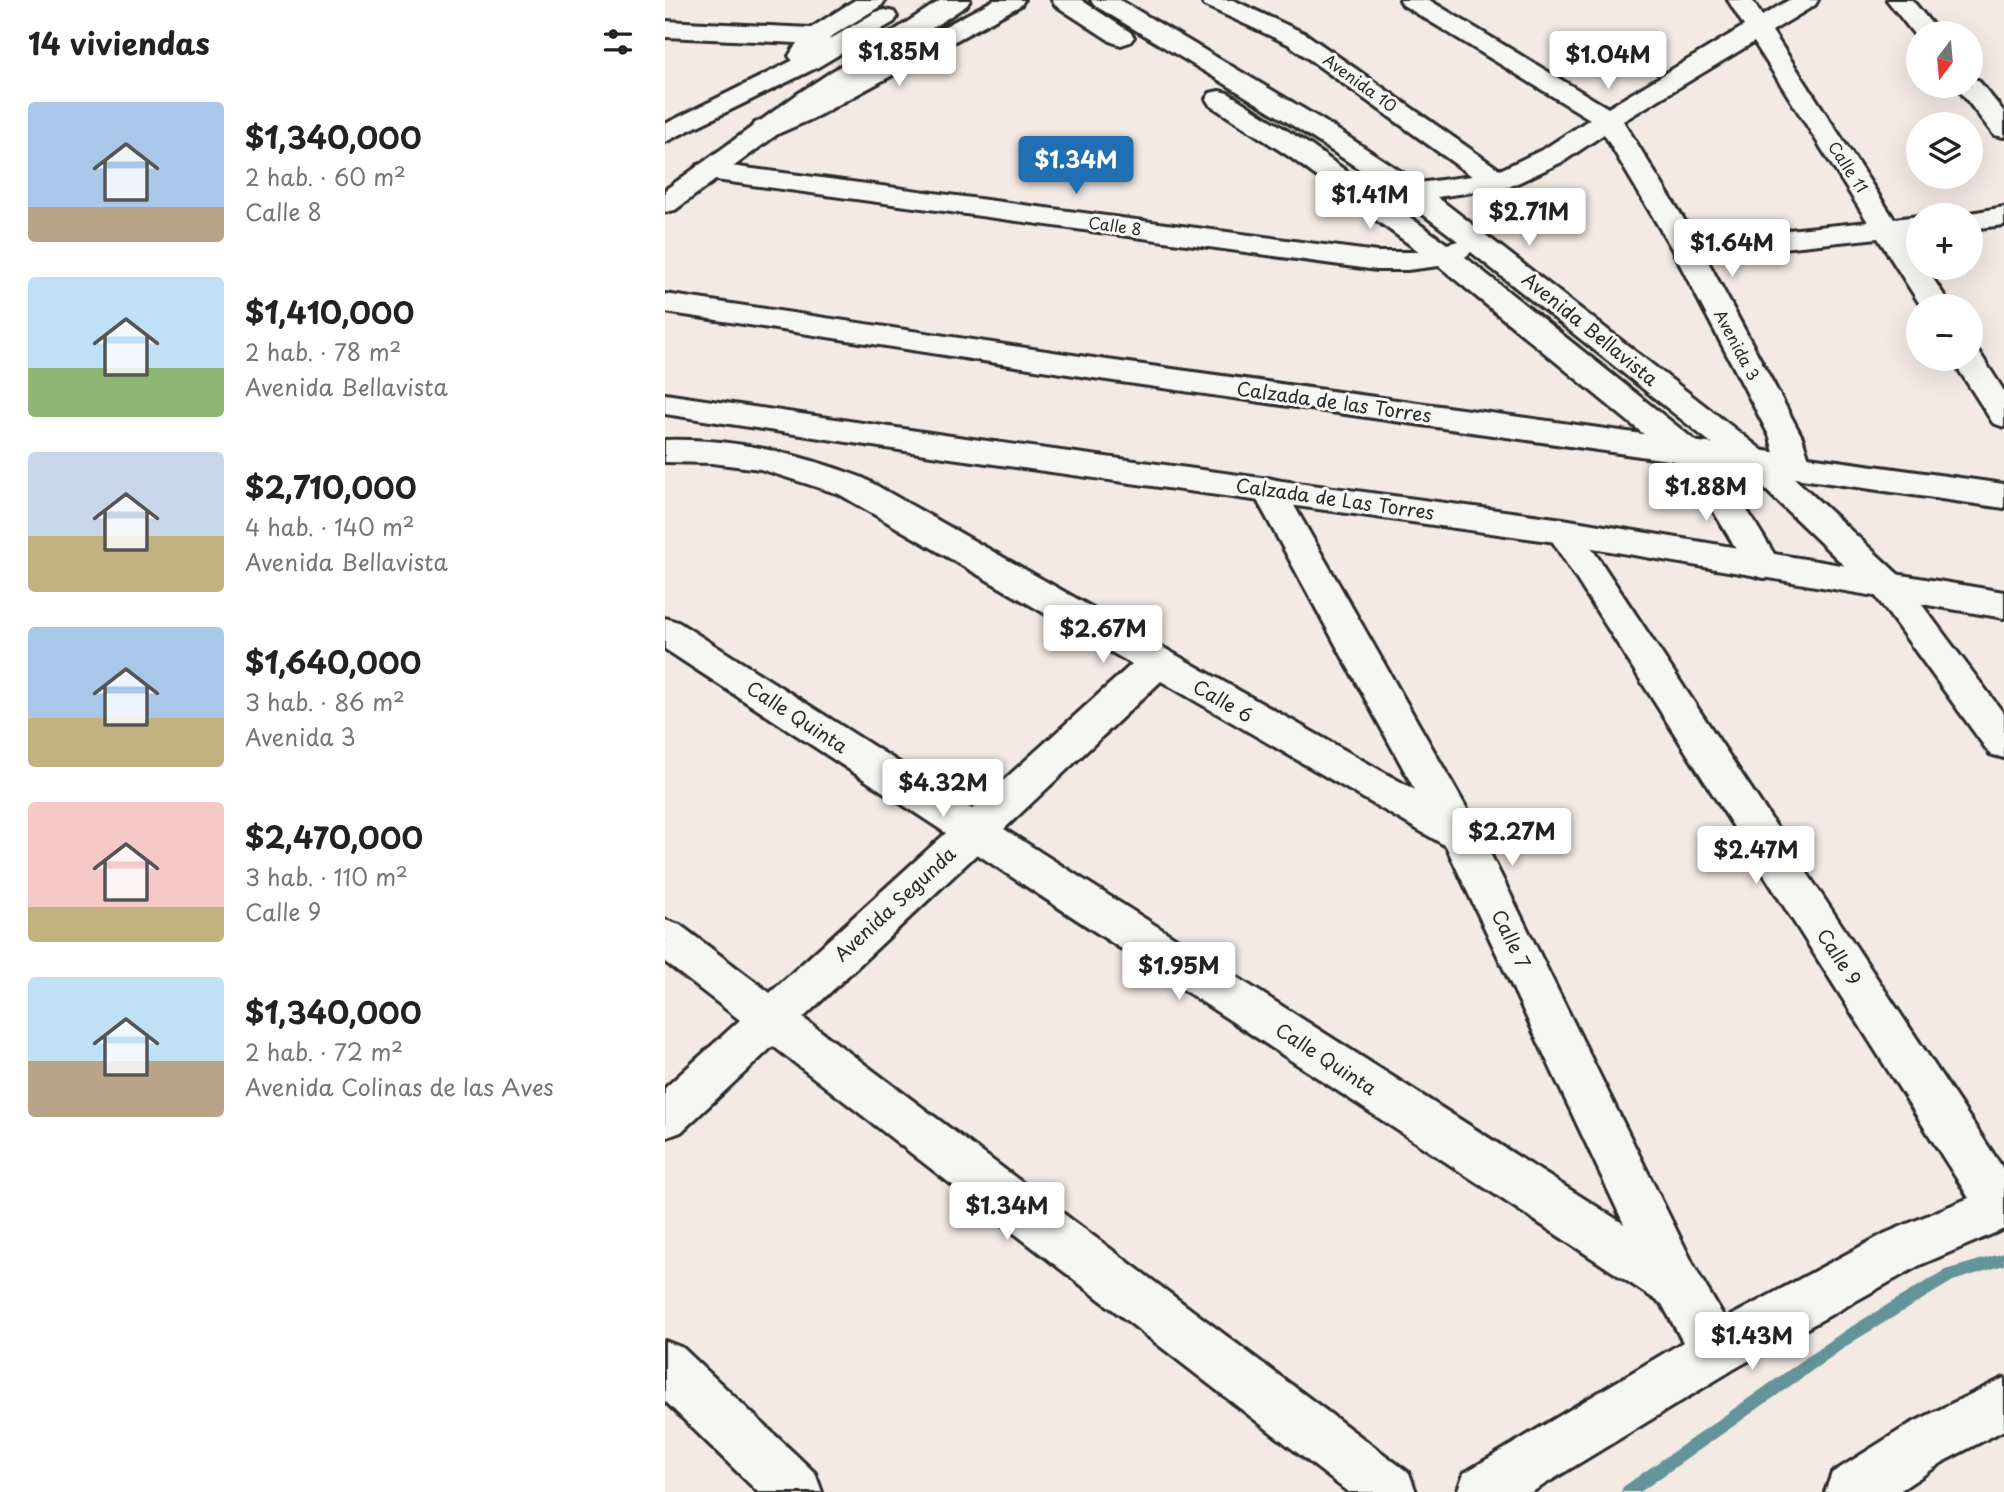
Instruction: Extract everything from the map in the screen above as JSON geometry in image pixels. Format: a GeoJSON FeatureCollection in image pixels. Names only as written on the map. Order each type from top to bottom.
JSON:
{"type":"FeatureCollection","features":[{"type":"Feature","properties":{"kind":"street"},"geometry":{"type":"LineString","coordinates":[[797,68],[808,45],[818,36],[873,0]]}},
{"type":"Feature","properties":{"kind":"street"},"geometry":{"type":"LineString","coordinates":[[665,134],[797,68],[913,0]]}},
{"type":"Feature","properties":{"kind":"street"},"geometry":{"type":"LineString","coordinates":[[665,204],[763,130],[897,38],[958,0]]}},
{"type":"Feature","properties":{"kind":"street"},"geometry":{"type":"LineString","coordinates":[[763,130],[803,113],[1012,0]]}},
{"type":"Feature","properties":{"kind":"street","name":"Avenida Bellavista"},"geometry":{"type":"LineString","coordinates":[[1064,0],[1300,151],[1445,256],[1594,374],[1686,451],[1717,489],[1764,566]]}},
{"type":"Feature","properties":{"kind":"street","name":"Avenida Bellavista"},"geometry":{"type":"LineString","coordinates":[[1103,0],[1315,127],[1413,192],[1478,240],[1756,461],[1888,586],[2004,743]]}},
{"type":"Feature","properties":{"kind":"street","name":"Avenida 10"},"geometry":{"type":"LineString","coordinates":[[1213,0],[1297,39],[1455,153],[1499,181]]}},
{"type":"Feature","properties":{"kind":"street"},"geometry":{"type":"LineString","coordinates":[[1412,0],[1608,119]]}},
{"type":"Feature","properties":{"kind":"street","name":"Calle 11"},"geometry":{"type":"LineString","coordinates":[[1740,0],[1928,294]]}},
{"type":"Feature","properties":{"kind":"street"},"geometry":{"type":"LineString","coordinates":[[1413,192],[1499,181],[1554,155],[1608,119],[1806,0]]}},
{"type":"Feature","properties":{"kind":"street"},"geometry":{"type":"LineString","coordinates":[[1899,0],[1916,21]]}},
{"type":"Feature","properties":{"kind":"street"},"geometry":{"type":"LineString","coordinates":[[682,23],[818,36]]}},
{"type":"Feature","properties":{"kind":"street"},"geometry":{"type":"LineString","coordinates":[[1979,98],[2004,129]]}},
{"type":"Feature","properties":{"kind":"street","name":"Avenida 3"},"geometry":{"type":"LineString","coordinates":[[1608,119],[1687,249],[1786,437],[1794,466]]}},
{"type":"Feature","properties":{"kind":"street","name":"Calle 8"},"geometry":{"type":"LineString","coordinates":[[708,171],[1377,261],[1401,263],[1445,256],[1478,240]]}},
{"type":"Feature","properties":{"kind":"street"},"geometry":{"type":"LineString","coordinates":[[1983,219],[2004,216]]}},
{"type":"Feature","properties":{"kind":"street"},"geometry":{"type":"LineString","coordinates":[[1687,249],[1906,226]]}},
{"type":"Feature","properties":{"kind":"street","name":"Calzada de las Torres"},"geometry":{"type":"LineString","coordinates":[[665,303],[1086,367],[2004,496]]}},
{"type":"Feature","properties":{"kind":"street"},"geometry":{"type":"LineString","coordinates":[[1976,371],[2004,416]]}},
{"type":"Feature","properties":{"kind":"street","name":"Calzada de Las Torres"},"geometry":{"type":"LineString","coordinates":[[665,404],[951,447],[1563,531],[2004,605]]}},
{"type":"Feature","properties":{"kind":"street","name":"Calle 6"},"geometry":{"type":"LineString","coordinates":[[665,451],[705,450],[759,459],[816,472],[851,486],[1461,836]]}},
{"type":"Feature","properties":{"kind":"street","name":"Calle 7"},"geometry":{"type":"LineString","coordinates":[[1268,489],[1461,836],[1679,1287]]}},
{"type":"Feature","properties":{"kind":"street","name":"Calle 9"},"geometry":{"type":"LineString","coordinates":[[1563,531],[2003,1206]]}},
{"type":"Feature","properties":{"kind":"street","name":"Calle Quinta"},"geometry":{"type":"LineString","coordinates":[[665,631],[1679,1287],[1716,1351]]}},
{"type":"Feature","properties":{"kind":"street","name":"Avenida Segunda"},"geometry":{"type":"LineString","coordinates":[[665,1117],[1157,663]]}},
{"type":"Feature","properties":{"kind":"street"},"geometry":{"type":"LineString","coordinates":[[665,938],[1390,1492]]}},
{"type":"Feature","properties":{"kind":"street"},"geometry":{"type":"LineString","coordinates":[[1483,1492],[1716,1351],[1903,1249],[2003,1206]]}},
{"type":"Feature","properties":{"kind":"street"},"geometry":{"type":"LineString","coordinates":[[665,1366],[796,1492]]}},
{"type":"Feature","properties":{"kind":"street"},"geometry":{"type":"LineString","coordinates":[[1851,1492],[1928,1442],[2004,1403]]}},
{"type":"Feature","properties":{"kind":"waterway"},"geometry":{"type":"LineString","coordinates":[[1628,1492],[1849,1336],[1950,1275],[2004,1259]]}}]}
